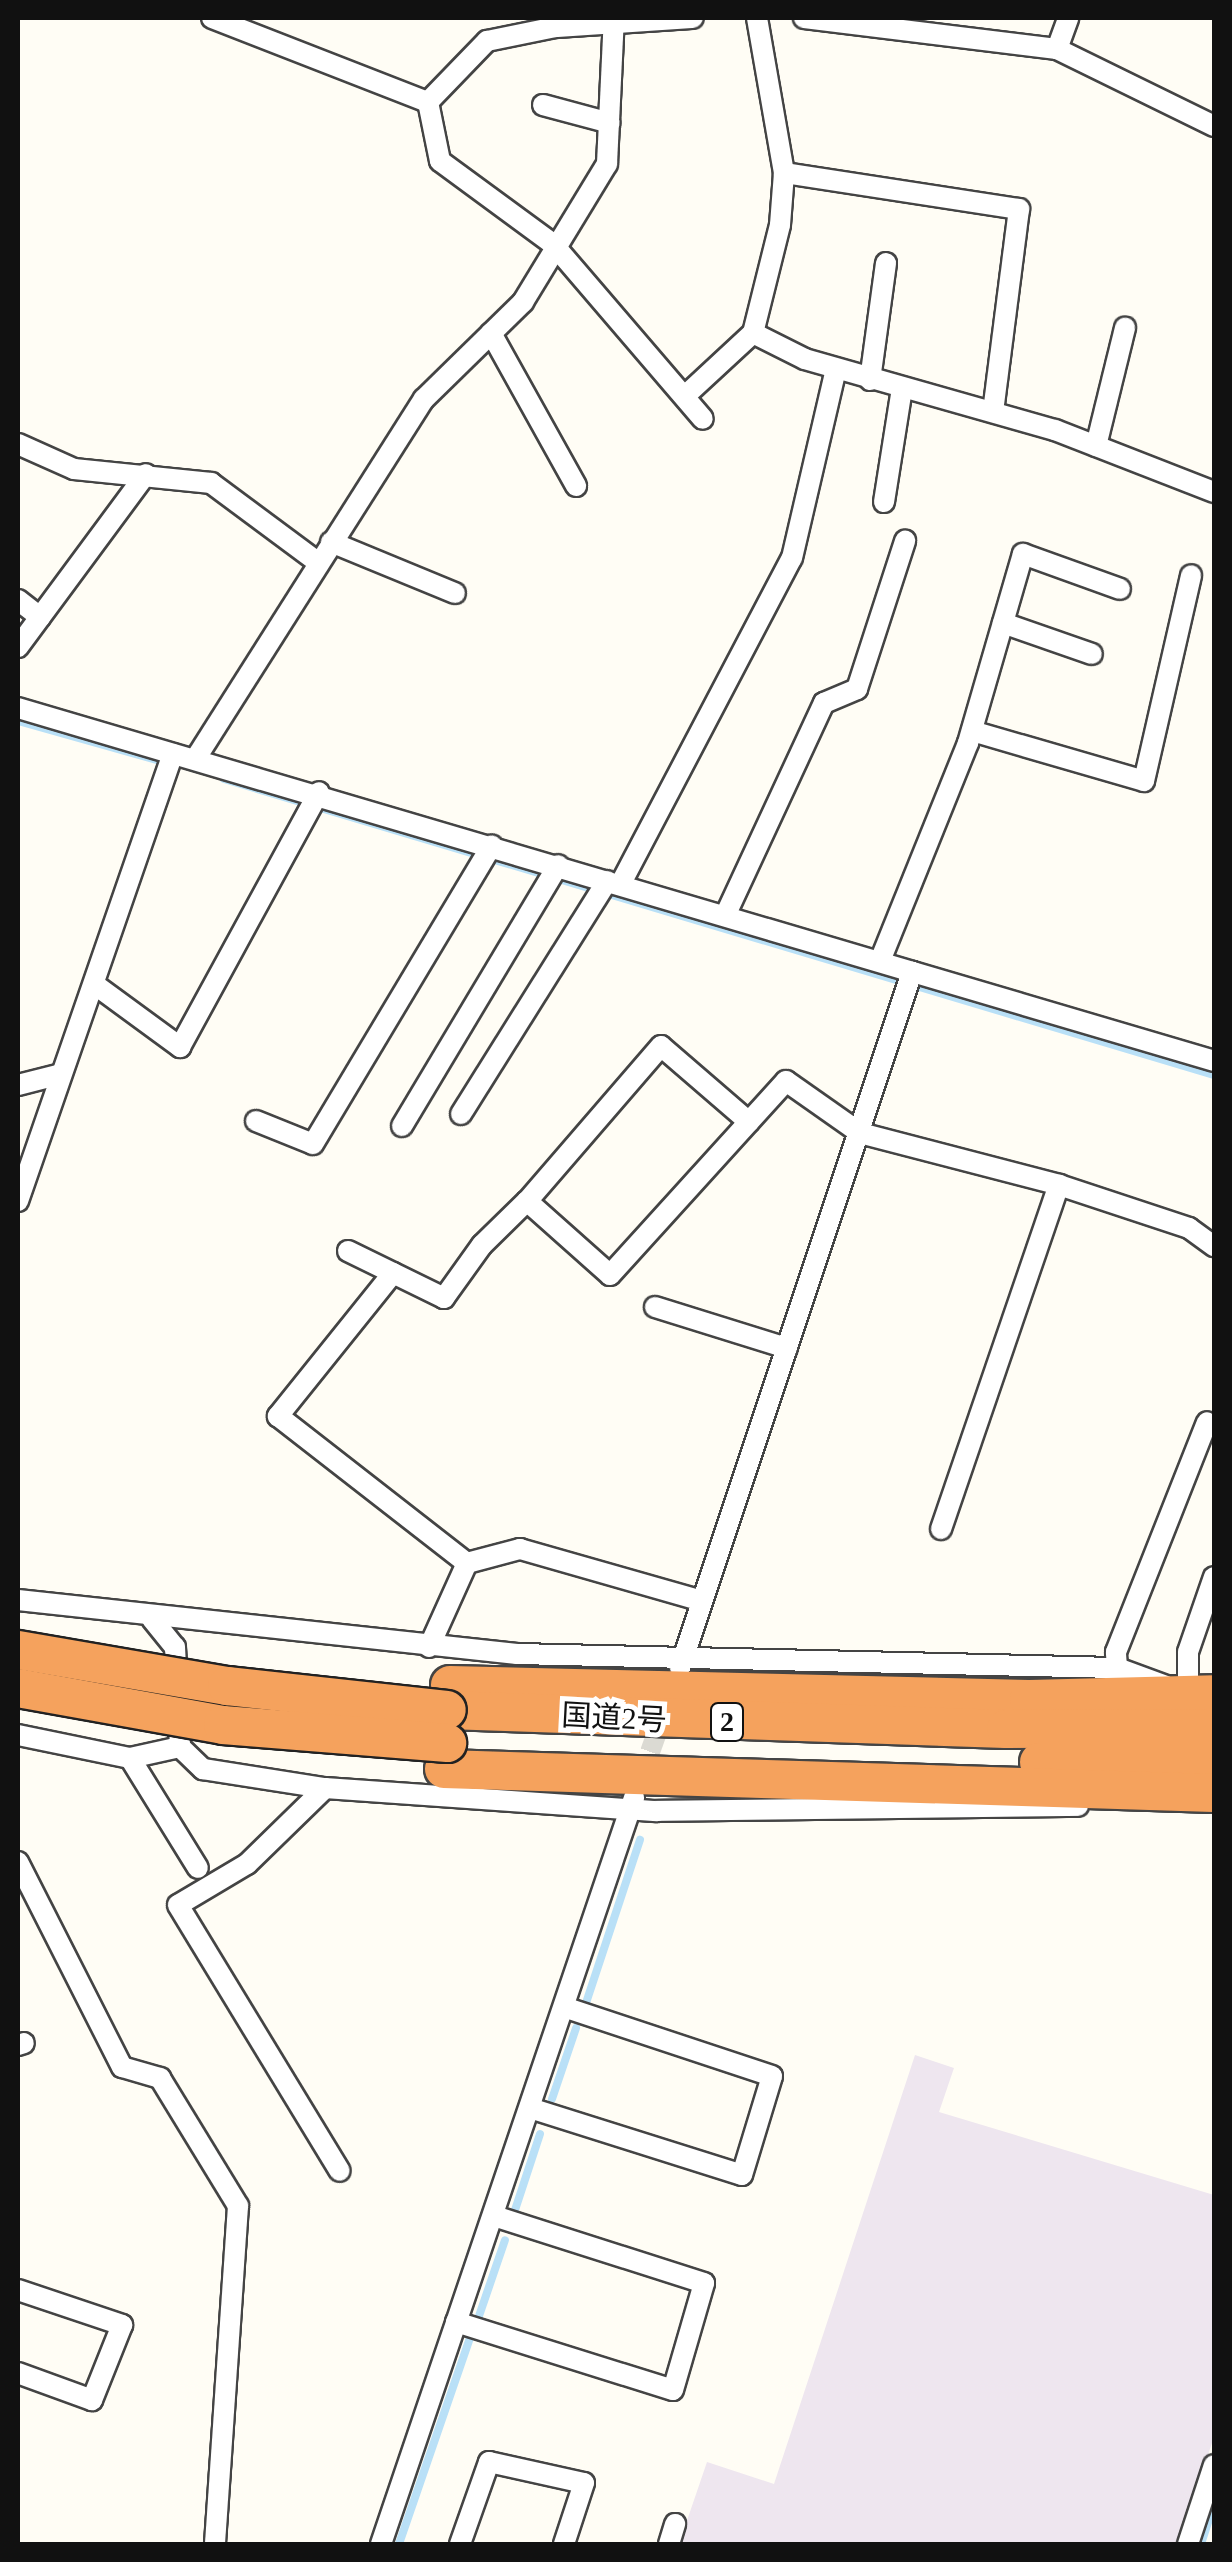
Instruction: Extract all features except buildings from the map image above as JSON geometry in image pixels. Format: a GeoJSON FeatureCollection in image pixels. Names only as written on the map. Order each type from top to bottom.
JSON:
{"type":"FeatureCollection","features":[{"type":"Feature","properties":{"kind":"highway","name":"国道2号"},"geometry":{"type":"LineString","coordinates":[[18,1649],[447,1727],[669,1757],[1005,1746],[1214,1728]]}},
{"type":"Feature","properties":{"kind":"highway","name":"国道2号"},"geometry":{"type":"LineString","coordinates":[[18,1688],[223,1725],[447,1727]]}},
{"type":"Feature","properties":{"kind":"highway"},"geometry":{"type":"LineString","coordinates":[[18,1711],[218,1747],[447,1727],[1201,1694]]}},
{"type":"Feature","properties":{"kind":"highway"},"geometry":{"type":"LineString","coordinates":[[447,1727],[1214,1793]]}},
{"type":"Feature","properties":{"kind":"highway","name":"国道2号"},"geometry":{"type":"LineString","coordinates":[[1005,1746],[1214,1762]]}},
{"type":"Feature","properties":{"kind":"street"},"geometry":{"type":"LineString","coordinates":[[212,18],[428,102]]}},
{"type":"Feature","properties":{"kind":"street"},"geometry":{"type":"LineString","coordinates":[[428,102],[486,41],[552,22],[693,18]]}},
{"type":"Feature","properties":{"kind":"street"},"geometry":{"type":"LineString","coordinates":[[686,396],[753,332],[780,225],[784,173],[757,18]]}},
{"type":"Feature","properties":{"kind":"street"},"geometry":{"type":"LineString","coordinates":[[804,18],[1058,49],[1214,126]]}},
{"type":"Feature","properties":{"kind":"street"},"geometry":{"type":"LineString","coordinates":[[1058,49],[1068,18]]}},
{"type":"Feature","properties":{"kind":"street"},"geometry":{"type":"LineString","coordinates":[[196,758],[316,561],[424,399],[523,302],[553,244],[607,164],[615,21]]}},
{"type":"Feature","properties":{"kind":"street"},"geometry":{"type":"LineString","coordinates":[[428,102],[440,161],[553,244],[703,419]]}},
{"type":"Feature","properties":{"kind":"street"},"geometry":{"type":"LineString","coordinates":[[543,105],[610,123]]}},
{"type":"Feature","properties":{"kind":"street"},"geometry":{"type":"LineString","coordinates":[[784,173],[1019,210],[992,411]]}},
{"type":"Feature","properties":{"kind":"street"},"geometry":{"type":"LineString","coordinates":[[870,380],[886,263]]}},
{"type":"Feature","properties":{"kind":"street"},"geometry":{"type":"LineString","coordinates":[[1096,446],[1125,328]]}},
{"type":"Feature","properties":{"kind":"street"},"geometry":{"type":"LineString","coordinates":[[490,332],[576,486]]}},
{"type":"Feature","properties":{"kind":"street"},"geometry":{"type":"LineString","coordinates":[[753,332],[836,369],[992,411],[1214,492]]}},
{"type":"Feature","properties":{"kind":"street"},"geometry":{"type":"LineString","coordinates":[[461,1114],[607,887],[792,558],[836,369]]}},
{"type":"Feature","properties":{"kind":"street"},"geometry":{"type":"LineString","coordinates":[[884,502],[902,388]]}},
{"type":"Feature","properties":{"kind":"street"},"geometry":{"type":"LineString","coordinates":[[18,444],[74,468],[212,483],[316,561]]}},
{"type":"Feature","properties":{"kind":"street"},"geometry":{"type":"LineString","coordinates":[[18,647],[146,474]]}},
{"type":"Feature","properties":{"kind":"street"},"geometry":{"type":"LineString","coordinates":[[725,916],[824,702],[857,689],[905,540]]}},
{"type":"Feature","properties":{"kind":"street"},"geometry":{"type":"LineString","coordinates":[[331,542],[455,593]]}},
{"type":"Feature","properties":{"kind":"street"},"geometry":{"type":"LineString","coordinates":[[880,961],[926,863],[972,731],[1023,554],[1120,589]]}},
{"type":"Feature","properties":{"kind":"street"},"geometry":{"type":"LineString","coordinates":[[972,731],[1144,782],[1191,575]]}},
{"type":"Feature","properties":{"kind":"street"},"geometry":{"type":"LineString","coordinates":[[18,600],[40,617]]}},
{"type":"Feature","properties":{"kind":"street"},"geometry":{"type":"LineString","coordinates":[[1003,622],[1092,654]]}},
{"type":"Feature","properties":{"kind":"street"},"geometry":{"type":"LineString","coordinates":[[18,708],[172,761],[196,758],[314,802],[553,873],[725,916],[880,961],[909,980],[1214,1061]]}},
{"type":"Feature","properties":{"kind":"street"},"geometry":{"type":"LineString","coordinates":[[18,1201],[172,761]]}},
{"type":"Feature","properties":{"kind":"street"},"geometry":{"type":"LineString","coordinates":[[94,984],[180,1047],[314,802]]}},
{"type":"Feature","properties":{"kind":"street"},"geometry":{"type":"LineString","coordinates":[[256,1120],[312,1144],[487,853]]}},
{"type":"Feature","properties":{"kind":"street"},"geometry":{"type":"LineString","coordinates":[[402,1126],[553,873]]}},
{"type":"Feature","properties":{"kind":"street"},"geometry":{"type":"LineString","coordinates":[[680,1665],[909,980]]}},
{"type":"Feature","properties":{"kind":"street"},"geometry":{"type":"LineString","coordinates":[[348,1250],[444,1298],[482,1245],[527,1201],[661,1046],[749,1122]]}},
{"type":"Feature","properties":{"kind":"street"},"geometry":{"type":"LineString","coordinates":[[18,1085],[60,1074]]}},
{"type":"Feature","properties":{"kind":"street"},"geometry":{"type":"LineString","coordinates":[[527,1201],[610,1276],[786,1081],[860,1133],[1059,1185],[1190,1228],[1214,1246]]}},
{"type":"Feature","properties":{"kind":"street"},"geometry":{"type":"LineString","coordinates":[[941,1529],[1059,1185]]}},
{"type":"Feature","properties":{"kind":"street"},"geometry":{"type":"LineString","coordinates":[[393,1273],[278,1416],[467,1564]]}},
{"type":"Feature","properties":{"kind":"street"},"geometry":{"type":"LineString","coordinates":[[654,1307],[787,1348]]}},
{"type":"Feature","properties":{"kind":"street"},"geometry":{"type":"LineString","coordinates":[[1116,1668],[1116,1652],[1207,1422]]}},
{"type":"Feature","properties":{"kind":"street"},"geometry":{"type":"LineString","coordinates":[[429,1647],[467,1564],[520,1549],[702,1601]]}},
{"type":"Feature","properties":{"kind":"street"},"geometry":{"type":"LineString","coordinates":[[1201,1694],[1188,1652],[1214,1577]]}},
{"type":"Feature","properties":{"kind":"street"},"geometry":{"type":"LineString","coordinates":[[18,1600],[152,1619],[429,1647],[680,1665],[1116,1668],[1201,1694]]}},
{"type":"Feature","properties":{"kind":"street"},"geometry":{"type":"LineString","coordinates":[[152,1619],[175,1647],[180,1747],[203,1769],[325,1788],[634,1801],[1214,1802]]}},
{"type":"Feature","properties":{"kind":"street"},"geometry":{"type":"LineString","coordinates":[[18,1735],[130,1758],[180,1747]]}},
{"type":"Feature","properties":{"kind":"street"},"geometry":{"type":"LineString","coordinates":[[130,1758],[198,1868]]}},
{"type":"Feature","properties":{"kind":"street"},"geometry":{"type":"LineString","coordinates":[[325,1788],[247,1864],[178,1905],[340,2171]]}},
{"type":"Feature","properties":{"kind":"street"},"geometry":{"type":"LineString","coordinates":[[381,2544],[533,2108],[634,1801]]}},
{"type":"Feature","properties":{"kind":"street"},"geometry":{"type":"LineString","coordinates":[[18,1862],[122,2067],[160,2078],[238,2206],[216,2544]]}},
{"type":"Feature","properties":{"kind":"street"},"geometry":{"type":"LineString","coordinates":[[533,2108],[742,2175],[772,2076],[566,2008]]}},
{"type":"Feature","properties":{"kind":"street"},"geometry":{"type":"LineString","coordinates":[[456,2322],[673,2390],[704,2283],[494,2216]]}},
{"type":"Feature","properties":{"kind":"street"},"geometry":{"type":"LineString","coordinates":[[18,2290],[122,2325],[92,2400],[18,2373]]}},
{"type":"Feature","properties":{"kind":"street"},"geometry":{"type":"LineString","coordinates":[[460,2544],[489,2462],[584,2483],[564,2544]]}},
{"type":"Feature","properties":{"kind":"street"},"geometry":{"type":"LineString","coordinates":[[1188,2544],[1214,2465]]}},
{"type":"Feature","properties":{"kind":"street"},"geometry":{"type":"LineString","coordinates":[[668,2544],[676,2524]]}},
{"type":"Feature","properties":{"kind":"shaded area"},"geometry":{"type":"Polygon","coordinates":[[[915,2055],[954,2068],[939,2112],[1214,2195],[1214,2437],[1178,2544],[679,2544],[707,2462],[774,2484],[915,2055]]]}},
{"type":"Feature","properties":{"kind":"waterway"},"geometry":{"type":"LineString","coordinates":[[18,721],[167,763]]}},
{"type":"Feature","properties":{"kind":"waterway"},"geometry":{"type":"LineString","coordinates":[[224,779],[1214,1075]]}},
{"type":"Feature","properties":{"kind":"waterway"},"geometry":{"type":"LineString","coordinates":[[586,2003],[640,1840]]}},
{"type":"Feature","properties":{"kind":"waterway"},"geometry":{"type":"LineString","coordinates":[[552,2099],[576,2028]]}},
{"type":"Feature","properties":{"kind":"waterway"},"geometry":{"type":"LineString","coordinates":[[515,2210],[540,2134]]}},
{"type":"Feature","properties":{"kind":"waterway"},"geometry":{"type":"LineString","coordinates":[[479,2316],[505,2240]]}},
{"type":"Feature","properties":{"kind":"waterway"},"geometry":{"type":"LineString","coordinates":[[399,2544],[470,2338]]}},
{"type":"Feature","properties":{"kind":"waterway"},"geometry":{"type":"LineString","coordinates":[[1201,2544],[1214,2504]]}},
{"type":"Feature","properties":{"kind":"tunnel"},"geometry":{"type":"LineString","coordinates":[[640,1780],[664,1713]]}}]}
